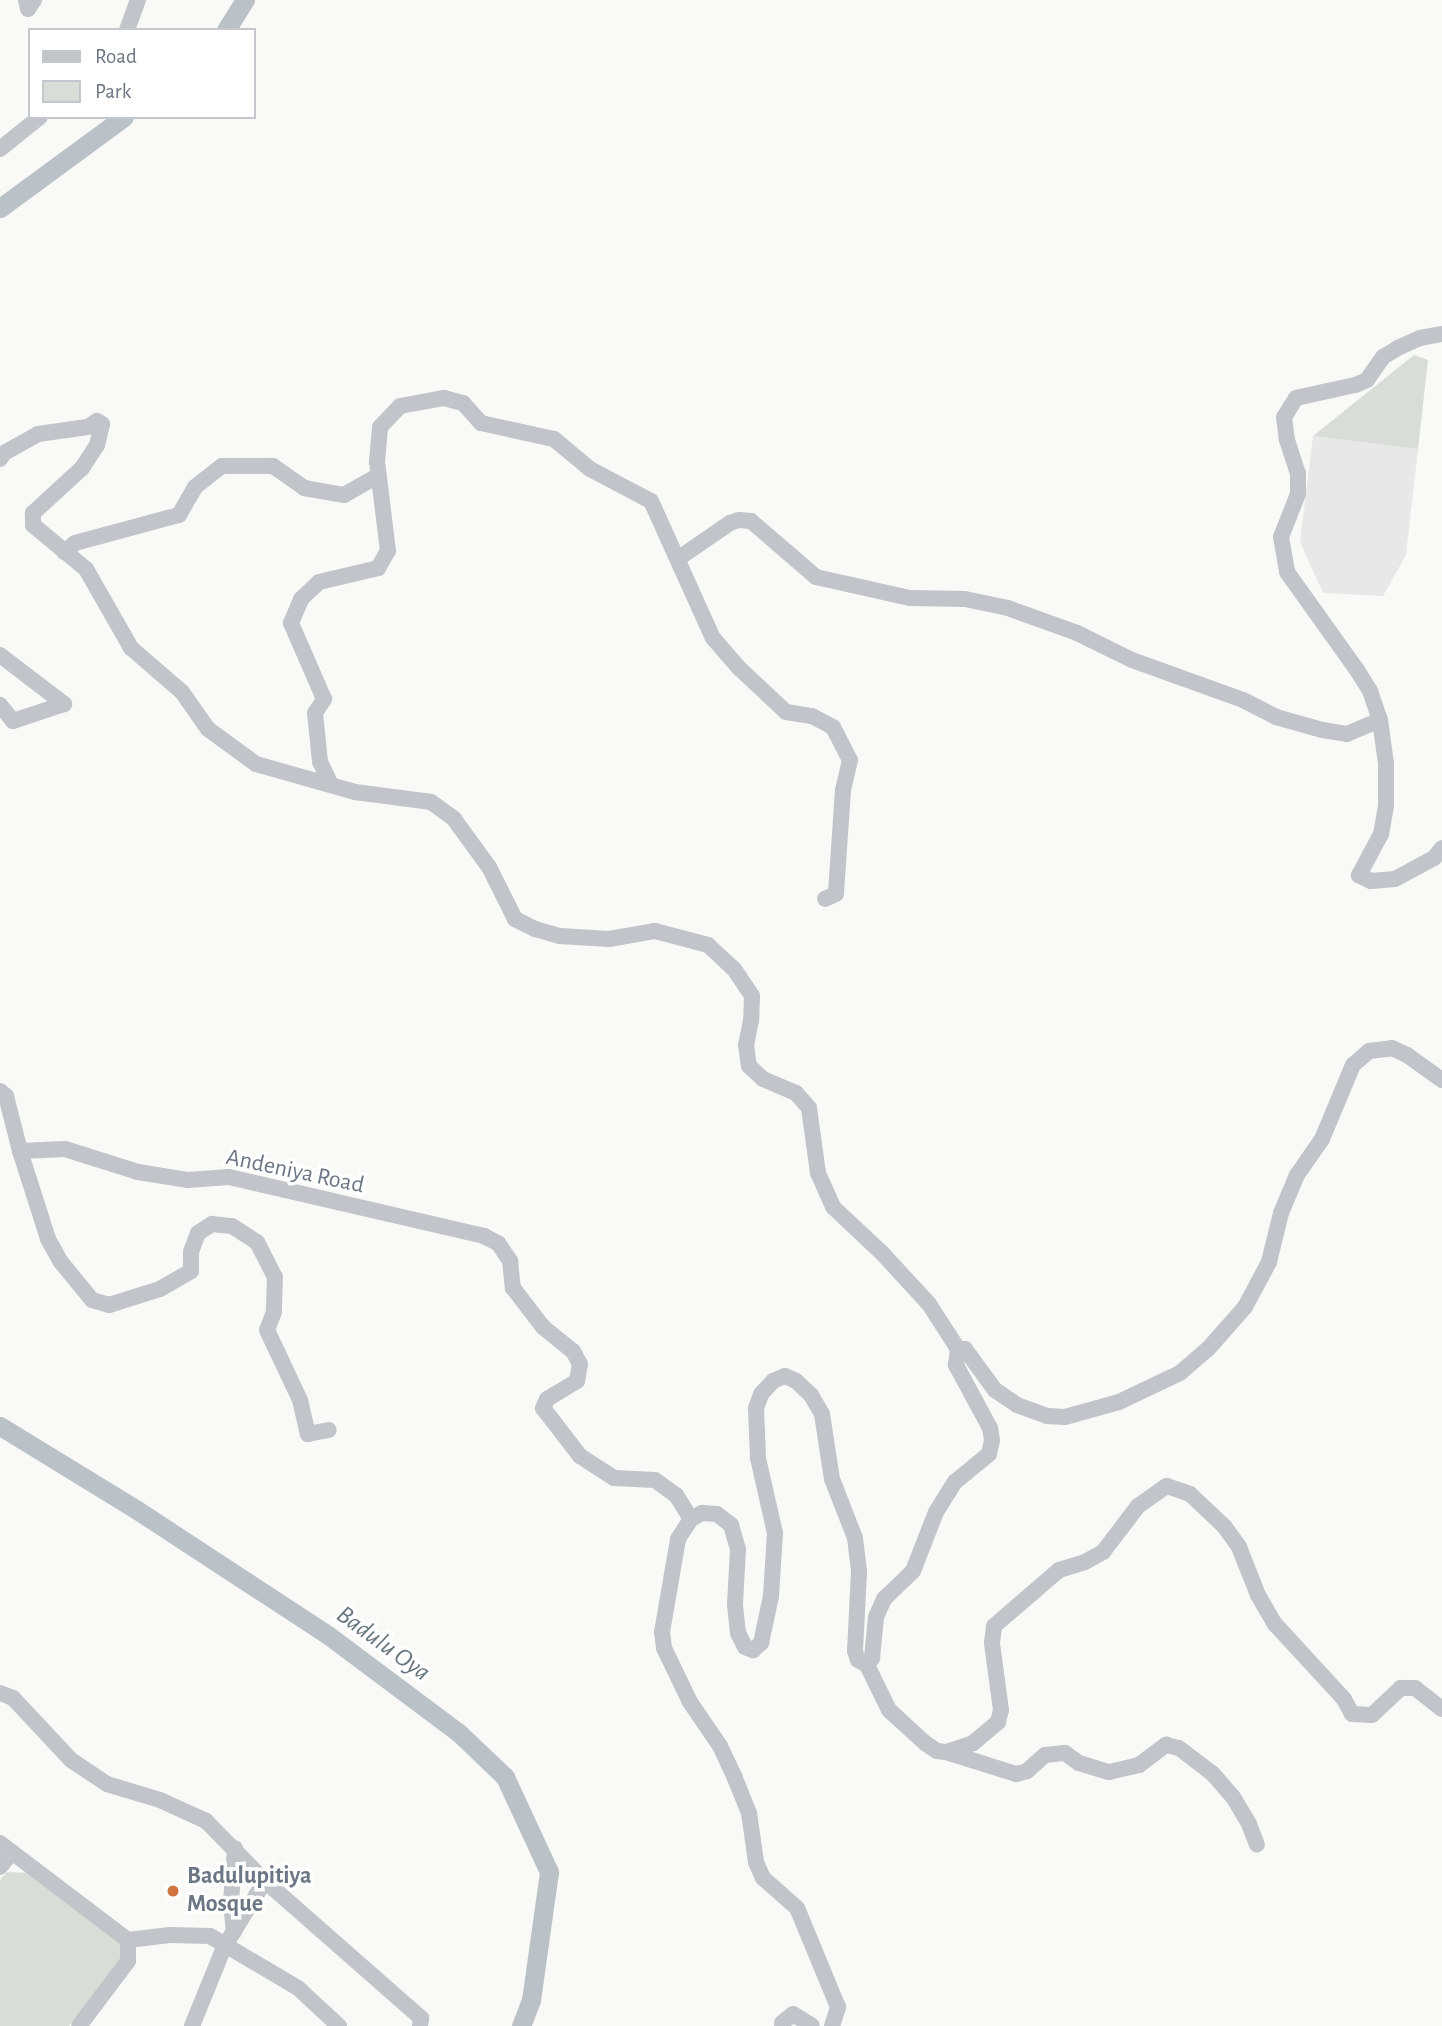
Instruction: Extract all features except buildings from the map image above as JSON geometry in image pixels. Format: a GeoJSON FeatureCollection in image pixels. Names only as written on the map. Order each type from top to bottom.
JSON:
{"type":"FeatureCollection","features":[{"type":"Feature","properties":{"kind":"street"},"geometry":{"type":"LineString","coordinates":[[26,0],[28,9],[34,0]]}},
{"type":"Feature","properties":{"kind":"street"},"geometry":{"type":"LineString","coordinates":[[128,28],[138,0]]}},
{"type":"Feature","properties":{"kind":"street"},"geometry":{"type":"LineString","coordinates":[[0,149],[38,119]]}},
{"type":"Feature","properties":{"kind":"street"},"geometry":{"type":"LineString","coordinates":[[1442,334],[1420,338],[1398,348],[1383,357],[1367,380],[1355,386],[1296,398],[1284,417],[1287,440],[1298,473],[1298,494],[1281,537],[1287,572],[1357,670],[1370,691],[1380,720],[1386,764],[1386,806],[1381,834],[1359,875],[1371,881],[1395,879],[1434,858],[1442,848]]}},
{"type":"Feature","properties":{"kind":"street"},"geometry":{"type":"LineString","coordinates":[[330,783],[320,762],[315,713],[324,699],[291,623],[301,599],[319,582],[378,568],[388,551],[379,475],[380,427],[400,406],[444,398],[463,403],[481,423],[554,439],[590,469],[651,501],[713,638],[738,668],[786,712],[812,716],[832,727],[850,761],[843,790],[836,894],[825,899]]}},
{"type":"Feature","properties":{"kind":"street"},"geometry":{"type":"LineString","coordinates":[[2,456],[38,434],[88,427],[97,421],[102,424],[97,445],[82,468],[33,513],[33,525],[86,569],[131,648],[182,692],[208,729],[256,764],[293,777],[330,783],[355,792],[431,802],[454,819],[489,867],[514,919],[535,929],[560,936],[609,939],[655,930],[708,945],[734,969],[752,996],[746,1045],[749,1066],[763,1079],[796,1093],[809,1108],[818,1172],[833,1207],[883,1253],[929,1304],[958,1349],[956,1365],[990,1428],[992,1440],[989,1454],[955,1482],[936,1512],[913,1571],[884,1599],[877,1617],[872,1658],[867,1665]]}},
{"type":"Feature","properties":{"kind":"street"},"geometry":{"type":"LineString","coordinates":[[64,552],[75,543],[179,515],[195,487],[222,466],[273,466],[304,488],[344,495],[379,475]]}},
{"type":"Feature","properties":{"kind":"street"},"geometry":{"type":"LineString","coordinates":[[679,558],[730,523],[738,520],[751,521],[816,577],[910,598],[965,599],[1008,608],[1077,633],[1132,660],[1243,699],[1276,717],[1322,730],[1348,734],[1380,720]]}},
{"type":"Feature","properties":{"kind":"street"},"geometry":{"type":"LineString","coordinates":[[0,655],[64,704],[13,721],[0,705]]}},
{"type":"Feature","properties":{"kind":"street"},"geometry":{"type":"LineString","coordinates":[[958,1349],[965,1349],[995,1390],[1017,1405],[1048,1416],[1065,1417],[1119,1402],[1180,1373],[1208,1349],[1245,1307],[1269,1262],[1281,1213],[1297,1175],[1322,1139],[1353,1065],[1369,1051],[1392,1048],[1407,1055],[1442,1080]]}},
{"type":"Feature","properties":{"kind":"street"},"geometry":{"type":"LineString","coordinates":[[0,1091],[6,1096],[48,1239],[61,1262],[92,1300],[109,1305],[160,1289],[191,1271],[191,1251],[198,1233],[212,1224],[232,1226],[257,1242],[275,1277],[274,1311],[267,1330],[300,1400],[308,1434],[329,1430]]}},
{"type":"Feature","properties":{"kind":"street","name":"Andeniya Road"},"geometry":{"type":"LineString","coordinates":[[20,1151],[65,1149],[138,1172],[188,1180],[229,1177],[418,1223],[484,1236],[498,1243],[510,1261],[513,1288],[543,1327],[573,1351],[580,1364],[577,1381],[547,1399],[543,1408],[580,1456],[614,1478],[655,1480],[676,1495],[691,1519]]}},
{"type":"Feature","properties":{"kind":"street"},"geometry":{"type":"LineString","coordinates":[[832,2026],[838,2007],[797,1908],[763,1878],[756,1862],[749,1812],[720,1746],[690,1702],[664,1648],[662,1632],[678,1539],[691,1519],[702,1513],[717,1514],[731,1525],[738,1549],[735,1605],[738,1633],[745,1647],[752,1650],[761,1643],[771,1596],[775,1533],[758,1458],[756,1408],[761,1394],[773,1381],[785,1376],[796,1381],[811,1395],[822,1415],[832,1479],[855,1538],[859,1572],[855,1651],[858,1660],[867,1665],[889,1710],[937,1751],[1016,1774],[1027,1771],[1045,1755],[1065,1753],[1079,1763],[1108,1772],[1139,1765],[1166,1745],[1179,1748],[1213,1774],[1233,1797],[1249,1824],[1257,1845]]}},
{"type":"Feature","properties":{"kind":"street"},"geometry":{"type":"LineString","coordinates":[[946,1752],[973,1743],[998,1722],[1001,1710],[992,1643],[994,1626],[1059,1570],[1085,1562],[1103,1552],[1138,1506],[1167,1486],[1178,1487],[1190,1494],[1224,1526],[1239,1547],[1258,1595],[1275,1624],[1344,1699],[1352,1714],[1372,1714],[1401,1688],[1415,1688],[1442,1709]]}},
{"type":"Feature","properties":{"kind":"street"},"geometry":{"type":"LineString","coordinates":[[0,1693],[13,1698],[71,1760],[107,1784],[160,1800],[206,1821],[265,1881],[421,2018],[420,2026]]}},
{"type":"Feature","properties":{"kind":"street"},"geometry":{"type":"LineString","coordinates":[[0,1867],[6,1848],[128,1940],[170,1935],[210,1936],[224,1947],[298,1988],[339,2026]]}},
{"type":"Feature","properties":{"kind":"street"},"geometry":{"type":"LineString","coordinates":[[234,1932],[231,1902],[235,1848]]}},
{"type":"Feature","properties":{"kind":"street"},"geometry":{"type":"LineString","coordinates":[[192,2026],[224,1947],[265,1881]]}},
{"type":"Feature","properties":{"kind":"street"},"geometry":{"type":"LineString","coordinates":[[79,2026],[128,1961],[128,1940]]}},
{"type":"Feature","properties":{"kind":"street"},"geometry":{"type":"LineString","coordinates":[[783,2026],[782,2023],[793,2014],[812,2026]]}},
{"type":"Feature","properties":{"kind":"shaded area"},"geometry":{"type":"Polygon","coordinates":[[[1313,436],[1418,449],[1406,555],[1383,596],[1323,593],[1300,542],[1313,436]]]}},
{"type":"Feature","properties":{"kind":"green space"},"geometry":{"type":"Polygon","coordinates":[[[1414,355],[1428,360],[1418,449],[1313,436],[1414,355]]]}},
{"type":"Feature","properties":{"kind":"green space"},"geometry":{"type":"Polygon","coordinates":[[[7,1872],[32,1873],[123,1944],[122,1960],[69,2026],[0,2026],[0,1880],[7,1872]]]}},
{"type":"Feature","properties":{"kind":"waterway","name":"Badulu Oya"},"geometry":{"type":"LineString","coordinates":[[227,28],[245,0]]}},
{"type":"Feature","properties":{"kind":"waterway","name":"Badulu Oya"},"geometry":{"type":"LineString","coordinates":[[0,208],[121,119]]}},
{"type":"Feature","properties":{"kind":"waterway","name":"Badulu Oya"},"geometry":{"type":"LineString","coordinates":[[0,1426],[137,1510],[328,1635],[459,1733],[505,1777],[549,1872],[531,2000],[521,2026]]}},
{"type":"Feature","properties":{"kind":"place","name":"Badulupitiya Mosque"},"geometry":{"type":"Point","coordinates":[173,1891]}}]}
